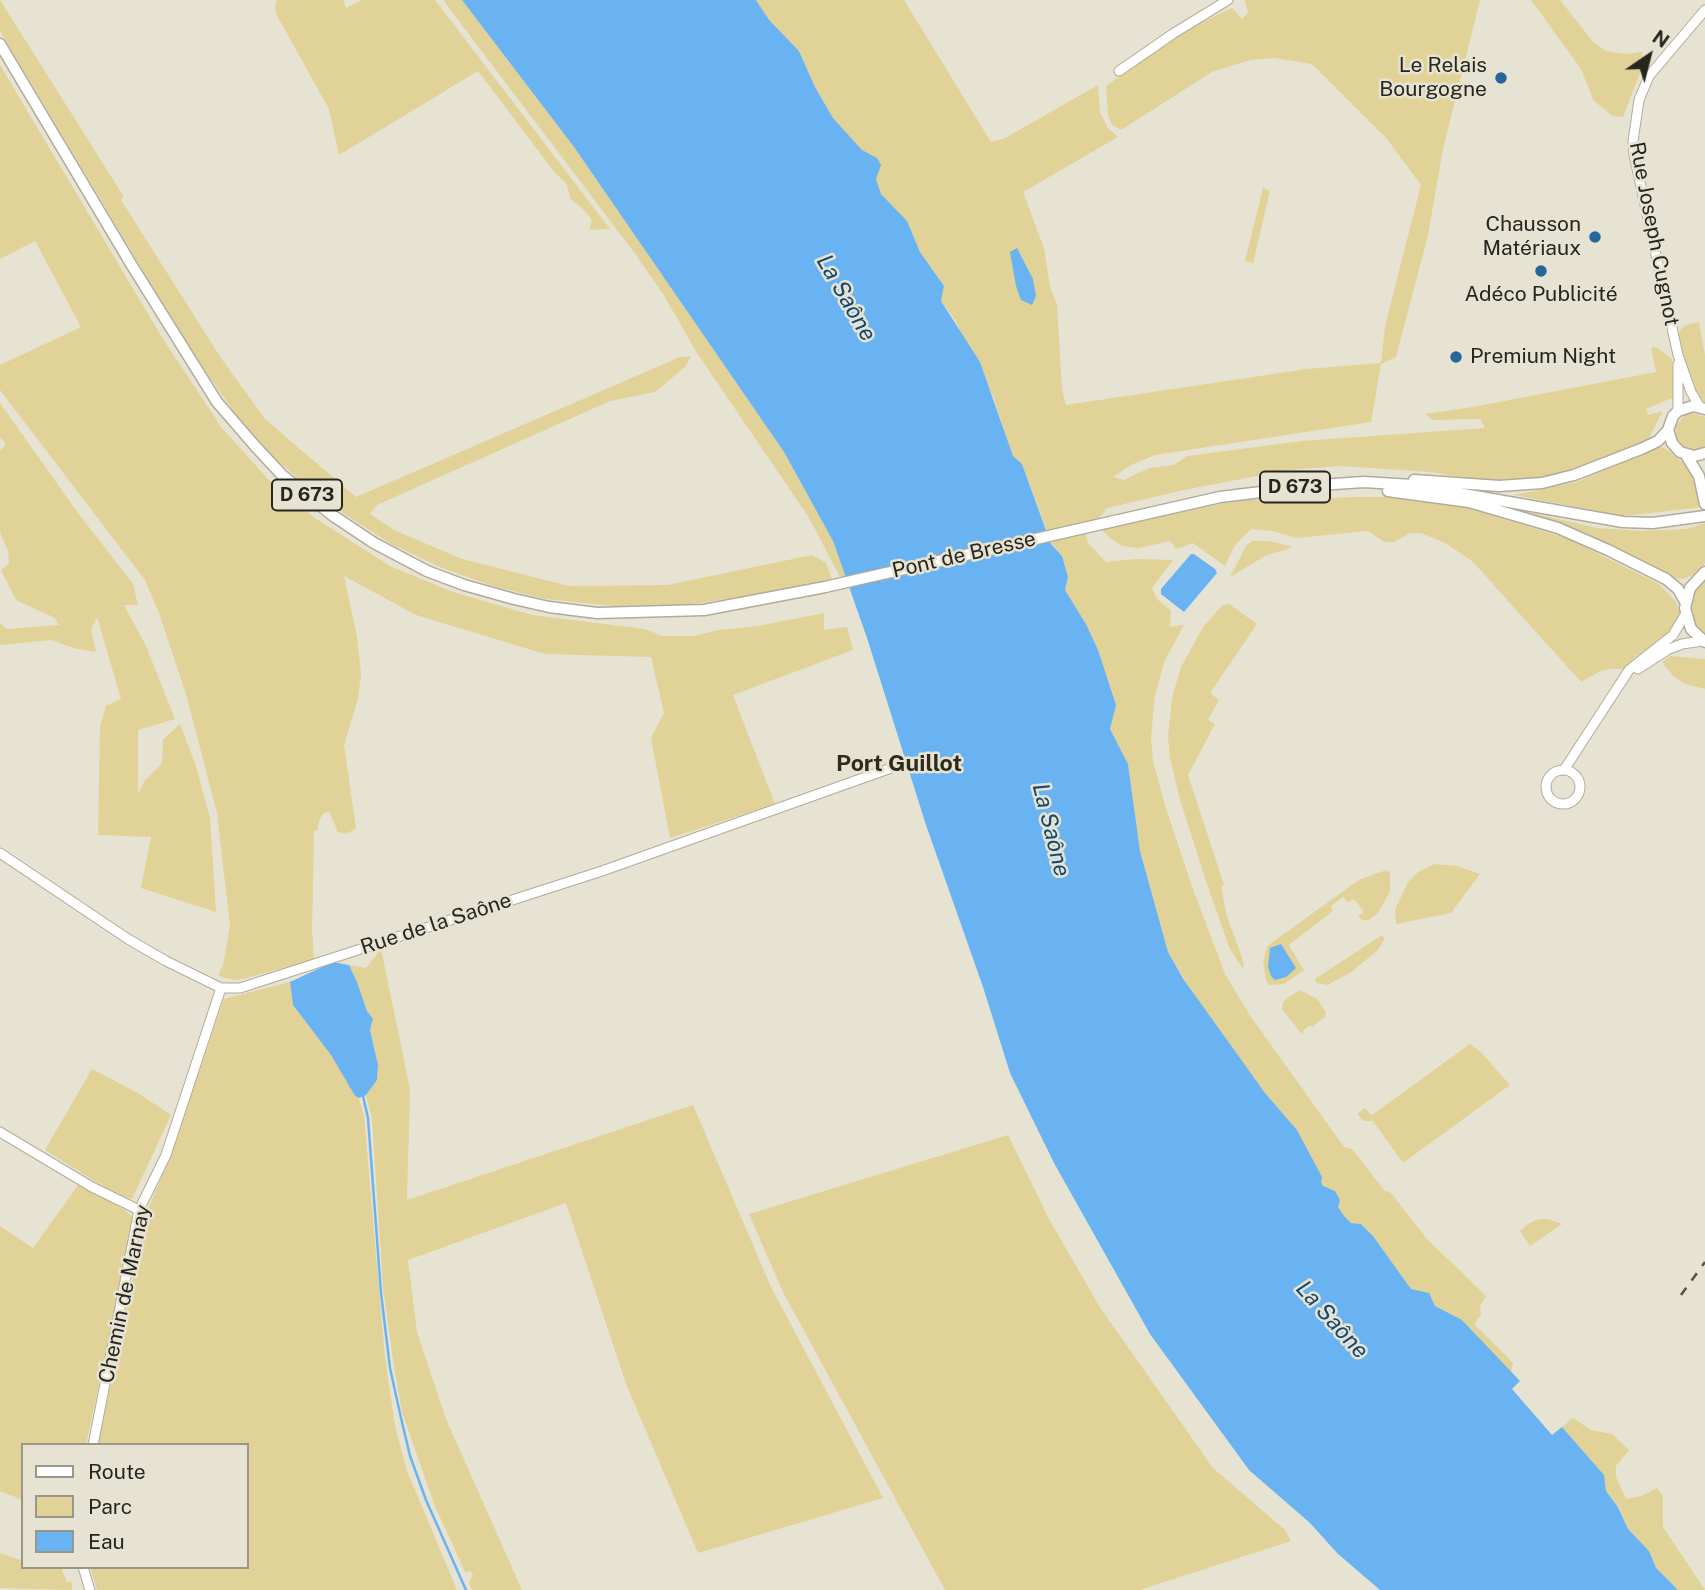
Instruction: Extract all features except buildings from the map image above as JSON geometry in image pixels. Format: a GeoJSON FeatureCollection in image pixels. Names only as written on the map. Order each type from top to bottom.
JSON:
{"type":"FeatureCollection","features":[{"type":"Feature","properties":{"kind":"main road","name":"Pont de Bresse"},"geometry":{"type":"LineString","coordinates":[[0,44],[217,402],[282,474],[332,515],[374,543],[427,571],[464,585],[549,607],[597,613],[704,610],[825,587],[1220,497],[1319,485]]}},
{"type":"Feature","properties":{"kind":"main road"},"geometry":{"type":"LineString","coordinates":[[1364,482],[1432,480],[1499,486],[1542,483],[1589,470],[1650,446],[1668,430],[1678,411],[1685,407],[1703,408]]}},
{"type":"Feature","properties":{"kind":"main road"},"geometry":{"type":"LineString","coordinates":[[1668,430],[1675,448],[1686,455],[1705,453]]}},
{"type":"Feature","properties":{"kind":"main road"},"geometry":{"type":"LineString","coordinates":[[1686,455],[1699,476],[1705,504]]}},
{"type":"Feature","properties":{"kind":"main road","name":"D 673"},"geometry":{"type":"LineString","coordinates":[[1319,485],[1364,482],[1441,489],[1623,522],[1653,523],[1705,516]]}},
{"type":"Feature","properties":{"kind":"main road"},"geometry":{"type":"LineString","coordinates":[[1319,485],[1444,497],[1530,519],[1582,538],[1673,584],[1686,608],[1691,629],[1704,642]]}},
{"type":"Feature","properties":{"kind":"main road"},"geometry":{"type":"LineString","coordinates":[[1686,608],[1690,588],[1705,572]]}},
{"type":"Feature","properties":{"kind":"street"},"geometry":{"type":"LineString","coordinates":[[1119,71],[1228,0]]}},
{"type":"Feature","properties":{"kind":"street","name":"Rue Joseph Cugnot"},"geometry":{"type":"LineString","coordinates":[[1703,408],[1691,392],[1678,355],[1634,155],[1634,127],[1639,100],[1649,76],[1705,10]]}},
{"type":"Feature","properties":{"kind":"street","name":"Rue Joseph Cugnot"},"geometry":{"type":"LineString","coordinates":[[1678,355],[1678,411]]}},
{"type":"Feature","properties":{"kind":"street"},"geometry":{"type":"LineString","coordinates":[[1564,770],[1623,680],[1636,663],[1673,635],[1686,608]]}},
{"type":"Feature","properties":{"kind":"street"},"geometry":{"type":"LineString","coordinates":[[1623,680],[1669,649],[1682,644],[1704,642]]}},
{"type":"Feature","properties":{"kind":"street","name":"Rue de la Saône"},"geometry":{"type":"LineString","coordinates":[[222,988],[240,988],[602,871],[894,767]]}},
{"type":"Feature","properties":{"kind":"street"},"geometry":{"type":"LineString","coordinates":[[0,853],[128,939],[222,988]]}},
{"type":"Feature","properties":{"kind":"street","name":"Chemin de Marnay"},"geometry":{"type":"LineString","coordinates":[[93,1443],[139,1210],[166,1155],[222,988]]}},
{"type":"Feature","properties":{"kind":"street"},"geometry":{"type":"LineString","coordinates":[[0,1132],[139,1210]]}},
{"type":"Feature","properties":{"kind":"street"},"geometry":{"type":"LineString","coordinates":[[83,1590],[84,1572]]}},
{"type":"Feature","properties":{"kind":"street"},"geometry":{"type":"LineString","coordinates":[[84,1572],[90,1590]]}},
{"type":"Feature","properties":{"kind":"green space"},"geometry":{"type":"Polygon","coordinates":[[[0,0],[221,358],[265,419],[356,497],[680,357],[691,356],[686,366],[655,392],[610,401],[377,505],[370,514],[394,530],[462,559],[569,586],[668,585],[812,555],[826,563],[832,579],[685,605],[613,606],[546,599],[493,586],[442,568],[391,544],[329,504],[275,459],[237,416],[191,351],[0,31],[0,0]]]}},
{"type":"Feature","properties":{"kind":"green space"},"geometry":{"type":"Polygon","coordinates":[[[277,0],[343,0],[346,8],[362,0],[435,0],[610,229],[589,230],[592,221],[588,214],[571,199],[566,183],[555,173],[478,71],[339,155],[329,109],[276,14],[277,0]]]}},
{"type":"Feature","properties":{"kind":"green space"},"geometry":{"type":"Polygon","coordinates":[[[443,0],[462,0],[574,147],[784,452],[833,541],[845,576],[840,577],[808,516],[697,353],[663,294],[636,255],[443,0]]]}},
{"type":"Feature","properties":{"kind":"green space"},"geometry":{"type":"Polygon","coordinates":[[[756,0],[904,0],[991,142],[1005,138],[1098,85],[1100,112],[1107,127],[1118,137],[1023,192],[1044,248],[1050,287],[1057,304],[1062,389],[1066,405],[1307,369],[1381,363],[1385,326],[1421,185],[1387,139],[1312,64],[1274,58],[1250,60],[1212,72],[1121,130],[1112,125],[1108,115],[1106,86],[1184,31],[1232,8],[1242,19],[1248,13],[1245,0],[1480,0],[1443,149],[1428,235],[1396,357],[1381,364],[1371,422],[1155,455],[1131,465],[1113,477],[1124,480],[1149,468],[1174,465],[1187,456],[1302,441],[1485,428],[1480,419],[1433,420],[1425,414],[1656,372],[1651,348],[1656,347],[1672,359],[1674,397],[1646,409],[1648,415],[1663,411],[1648,440],[1640,446],[1584,469],[1534,481],[1489,482],[1430,472],[1341,466],[1288,470],[1107,508],[1086,535],[1088,543],[1106,562],[1136,559],[1173,560],[1152,588],[1157,599],[1171,611],[1170,627],[1184,625],[1165,660],[1155,695],[1151,737],[1153,761],[1193,889],[1225,974],[1251,1017],[1344,1147],[1352,1149],[1427,1239],[1486,1296],[1480,1306],[1481,1315],[1474,1324],[1513,1363],[1511,1373],[1462,1320],[1411,1289],[1373,1236],[1361,1224],[1351,1223],[1344,1216],[1320,1182],[1297,1130],[1265,1093],[1199,1003],[1168,952],[1140,851],[1128,764],[1110,729],[1113,716],[1098,650],[1065,590],[1068,577],[1062,556],[1052,544],[1022,464],[1013,457],[993,396],[955,320],[941,301],[944,286],[920,252],[907,222],[881,194],[876,179],[880,165],[877,159],[862,150],[833,118],[799,51],[768,20],[756,0]]]}},
{"type":"Feature","properties":{"kind":"green space"},"geometry":{"type":"Polygon","coordinates":[[[1531,0],[1560,0],[1594,43],[1606,51],[1626,54],[1642,52],[1644,63],[1623,117],[1613,116],[1594,101],[1581,69],[1531,0]]]}},
{"type":"Feature","properties":{"kind":"green space"},"geometry":{"type":"Polygon","coordinates":[[[0,65],[163,339],[221,427],[268,479],[315,518],[390,566],[453,592],[532,615],[645,629],[662,636],[693,636],[824,613],[824,630],[847,627],[853,650],[733,695],[775,804],[670,838],[651,738],[664,713],[651,657],[545,654],[416,615],[344,576],[357,637],[361,674],[358,699],[344,745],[356,828],[347,834],[338,832],[329,812],[324,813],[317,831],[314,831],[314,960],[238,980],[218,975],[223,965],[230,926],[217,813],[186,694],[159,613],[145,580],[0,390],[0,365],[81,327],[35,241],[0,259],[0,65]]]}},
{"type":"Feature","properties":{"kind":"green space"},"geometry":{"type":"Polygon","coordinates":[[[1263,188],[1270,191],[1253,263],[1245,261],[1263,188]]]}},
{"type":"Feature","properties":{"kind":"green space"},"geometry":{"type":"Polygon","coordinates":[[[1699,322],[1705,355],[1705,403],[1693,388],[1678,337],[1680,330],[1686,325],[1699,322]]]}},
{"type":"Feature","properties":{"kind":"green space"},"geometry":{"type":"Polygon","coordinates":[[[0,403],[78,513],[133,584],[138,605],[124,605],[146,646],[175,719],[138,730],[138,794],[145,780],[162,763],[163,740],[180,724],[196,766],[210,818],[216,912],[141,888],[151,837],[98,835],[100,727],[106,706],[121,699],[97,617],[91,630],[96,652],[51,640],[0,645],[0,623],[6,629],[59,625],[55,618],[16,600],[1,570],[9,564],[8,551],[0,532],[0,451],[6,444],[0,437],[0,403]]]}},
{"type":"Feature","properties":{"kind":"green space"},"geometry":{"type":"Polygon","coordinates":[[[1691,413],[1705,417],[1705,449],[1688,451],[1678,444],[1675,438],[1676,425],[1685,415],[1691,413]]]}},
{"type":"Feature","properties":{"kind":"green space"},"geometry":{"type":"Polygon","coordinates":[[[1658,447],[1665,448],[1693,471],[1703,507],[1623,516],[1514,495],[1577,482],[1658,447]]]}},
{"type":"Feature","properties":{"kind":"green space"},"geometry":{"type":"Polygon","coordinates":[[[1388,497],[1467,508],[1566,538],[1659,584],[1676,602],[1680,615],[1664,637],[1634,658],[1626,669],[1609,669],[1581,682],[1473,562],[1447,544],[1421,533],[1410,533],[1394,542],[1384,542],[1368,531],[1296,538],[1273,531],[1251,529],[1235,545],[1225,566],[1193,543],[1176,549],[1170,541],[1139,548],[1122,546],[1102,530],[1192,508],[1245,500],[1388,497]]]}},
{"type":"Feature","properties":{"kind":"green space"},"geometry":{"type":"Polygon","coordinates":[[[1501,506],[1597,528],[1641,531],[1687,529],[1705,523],[1705,563],[1696,574],[1683,579],[1672,578],[1501,506]]]}},
{"type":"Feature","properties":{"kind":"green space"},"geometry":{"type":"Polygon","coordinates":[[[1252,541],[1269,541],[1293,547],[1265,556],[1230,577],[1246,546],[1252,541]]]}},
{"type":"Feature","properties":{"kind":"green space"},"geometry":{"type":"Polygon","coordinates":[[[1705,580],[1705,637],[1694,625],[1691,603],[1696,589],[1705,580]]]}},
{"type":"Feature","properties":{"kind":"green space"},"geometry":{"type":"Polygon","coordinates":[[[1229,604],[1257,624],[1210,693],[1219,700],[1208,720],[1215,724],[1188,775],[1224,885],[1221,887],[1227,917],[1243,960],[1244,970],[1230,949],[1207,884],[1180,800],[1168,737],[1172,698],[1181,667],[1203,627],[1223,605],[1229,604]]]}},
{"type":"Feature","properties":{"kind":"green space"},"geometry":{"type":"Polygon","coordinates":[[[1670,656],[1705,659],[1705,689],[1685,684],[1673,676],[1662,662],[1670,656]]]}},
{"type":"Feature","properties":{"kind":"green space"},"geometry":{"type":"Polygon","coordinates":[[[1434,864],[1457,866],[1480,874],[1451,913],[1396,924],[1395,910],[1408,882],[1417,873],[1434,864]]]}},
{"type":"Feature","properties":{"kind":"green space"},"geometry":{"type":"Polygon","coordinates":[[[1386,870],[1390,872],[1390,891],[1378,913],[1369,920],[1362,920],[1358,916],[1364,912],[1354,899],[1348,902],[1343,897],[1331,906],[1333,911],[1290,944],[1304,970],[1284,984],[1269,985],[1263,962],[1267,946],[1359,880],[1386,870]]]}},
{"type":"Feature","properties":{"kind":"green space"},"geometry":{"type":"Polygon","coordinates":[[[1382,935],[1385,938],[1378,950],[1350,973],[1327,985],[1316,983],[1315,979],[1382,935]]]}},
{"type":"Feature","properties":{"kind":"green space"},"geometry":{"type":"Polygon","coordinates":[[[381,949],[410,1089],[407,1200],[693,1105],[771,1287],[883,1498],[698,1553],[626,1384],[566,1203],[408,1260],[417,1332],[446,1419],[522,1590],[472,1590],[469,1583],[473,1575],[470,1571],[465,1572],[434,1504],[402,1412],[394,1367],[383,1288],[372,1119],[366,1095],[377,1080],[378,1065],[370,1030],[373,1019],[367,1011],[349,965],[366,968],[381,949]]]}},
{"type":"Feature","properties":{"kind":"green space"},"geometry":{"type":"Polygon","coordinates":[[[290,982],[293,1005],[331,1055],[355,1096],[359,1098],[364,1116],[385,1358],[395,1426],[407,1471],[457,1590],[97,1590],[91,1569],[248,1569],[248,1443],[98,1443],[146,1214],[170,1157],[224,999],[290,982]]]}},
{"type":"Feature","properties":{"kind":"green space"},"geometry":{"type":"Polygon","coordinates":[[[1300,990],[1317,999],[1326,1013],[1325,1017],[1303,1031],[1304,1035],[1282,1009],[1287,998],[1300,990]]]}},
{"type":"Feature","properties":{"kind":"green space"},"geometry":{"type":"Polygon","coordinates":[[[1470,1044],[1480,1051],[1510,1085],[1403,1163],[1373,1121],[1364,1121],[1357,1114],[1365,1108],[1372,1115],[1470,1044]]]}},
{"type":"Feature","properties":{"kind":"green space"},"geometry":{"type":"Polygon","coordinates":[[[92,1069],[138,1093],[171,1115],[132,1199],[112,1192],[45,1150],[92,1069]]]}},
{"type":"Feature","properties":{"kind":"green space"},"geometry":{"type":"Polygon","coordinates":[[[1008,1135],[1049,1219],[1101,1309],[1213,1468],[1285,1530],[1291,1541],[1140,1590],[945,1590],[783,1292],[749,1214],[1008,1135]]]}},
{"type":"Feature","properties":{"kind":"green space"},"geometry":{"type":"Polygon","coordinates":[[[79,1184],[126,1211],[133,1218],[86,1443],[21,1443],[21,1499],[0,1491],[0,1226],[33,1248],[79,1184]]]}},
{"type":"Feature","properties":{"kind":"green space"},"geometry":{"type":"Polygon","coordinates":[[[1539,1219],[1562,1224],[1530,1246],[1520,1231],[1539,1219]]]}},
{"type":"Feature","properties":{"kind":"green space"},"geometry":{"type":"Polygon","coordinates":[[[1573,1418],[1591,1430],[1612,1434],[1629,1450],[1616,1466],[1616,1477],[1626,1499],[1641,1496],[1657,1488],[1663,1497],[1663,1527],[1705,1590],[1678,1590],[1656,1568],[1649,1551],[1628,1529],[1619,1507],[1606,1491],[1604,1475],[1562,1427],[1573,1418]]]}},
{"type":"Feature","properties":{"kind":"green space"},"geometry":{"type":"Polygon","coordinates":[[[0,1553],[21,1560],[21,1569],[62,1569],[67,1582],[72,1582],[72,1590],[0,1588],[0,1553]]]}},
{"type":"Feature","properties":{"kind":"water","name":"La Saône"},"geometry":{"type":"Polygon","coordinates":[[[462,0],[756,0],[769,20],[799,51],[833,118],[862,150],[877,158],[881,165],[876,179],[881,194],[907,221],[920,252],[944,286],[941,301],[980,362],[1013,456],[1022,464],[1051,544],[1062,556],[1068,577],[1065,590],[1098,650],[1116,705],[1110,729],[1128,764],[1140,851],[1168,952],[1184,980],[1265,1093],[1297,1130],[1322,1177],[1323,1186],[1335,1191],[1340,1200],[1338,1207],[1344,1216],[1351,1223],[1361,1224],[1373,1236],[1411,1289],[1429,1293],[1435,1306],[1462,1320],[1520,1381],[1512,1389],[1552,1435],[1562,1427],[1604,1475],[1606,1491],[1618,1507],[1628,1529],[1649,1551],[1656,1568],[1678,1590],[1380,1590],[1337,1553],[1310,1523],[1249,1470],[1150,1334],[1054,1163],[1010,1073],[833,541],[784,452],[574,147],[462,0]]]}},
{"type":"Feature","properties":{"kind":"water"},"geometry":{"type":"Polygon","coordinates":[[[1017,248],[1033,279],[1036,296],[1032,305],[1021,300],[1016,286],[1010,252],[1017,248]]]}},
{"type":"Feature","properties":{"kind":"water"},"geometry":{"type":"Polygon","coordinates":[[[1191,554],[1217,573],[1184,612],[1161,594],[1161,589],[1191,554]]]}},
{"type":"Feature","properties":{"kind":"water"},"geometry":{"type":"Polygon","coordinates":[[[1281,944],[1296,968],[1286,977],[1275,980],[1268,967],[1270,948],[1281,944]]]}},
{"type":"Feature","properties":{"kind":"water"},"geometry":{"type":"Polygon","coordinates":[[[333,962],[349,965],[367,1011],[373,1019],[370,1030],[378,1065],[377,1080],[366,1095],[359,1098],[355,1096],[331,1055],[293,1005],[290,982],[333,962]]]}},
{"type":"Feature","properties":{"kind":"waterway"},"geometry":{"type":"LineString","coordinates":[[363,1096],[368,1118],[381,1293],[390,1368],[410,1456],[426,1500],[466,1590]]}},
{"type":"Feature","properties":{"kind":"railway"},"geometry":{"type":"LineString","coordinates":[[1681,1295],[1705,1262]]}},
{"type":"Feature","properties":{"kind":"place","name":"Le Relais Bourgogne"},"geometry":{"type":"Point","coordinates":[1501,78]}},
{"type":"Feature","properties":{"kind":"place","name":"Chausson Matériaux"},"geometry":{"type":"Point","coordinates":[1595,237]}},
{"type":"Feature","properties":{"kind":"place","name":"Adéco Publicité"},"geometry":{"type":"Point","coordinates":[1541,271]}},
{"type":"Feature","properties":{"kind":"place","name":"Premium Night"},"geometry":{"type":"Point","coordinates":[1456,357]}},
{"type":"Feature","properties":{"kind":"district","name":"Port Guillot"},"geometry":{"type":"Point","coordinates":[899,764]}}]}
